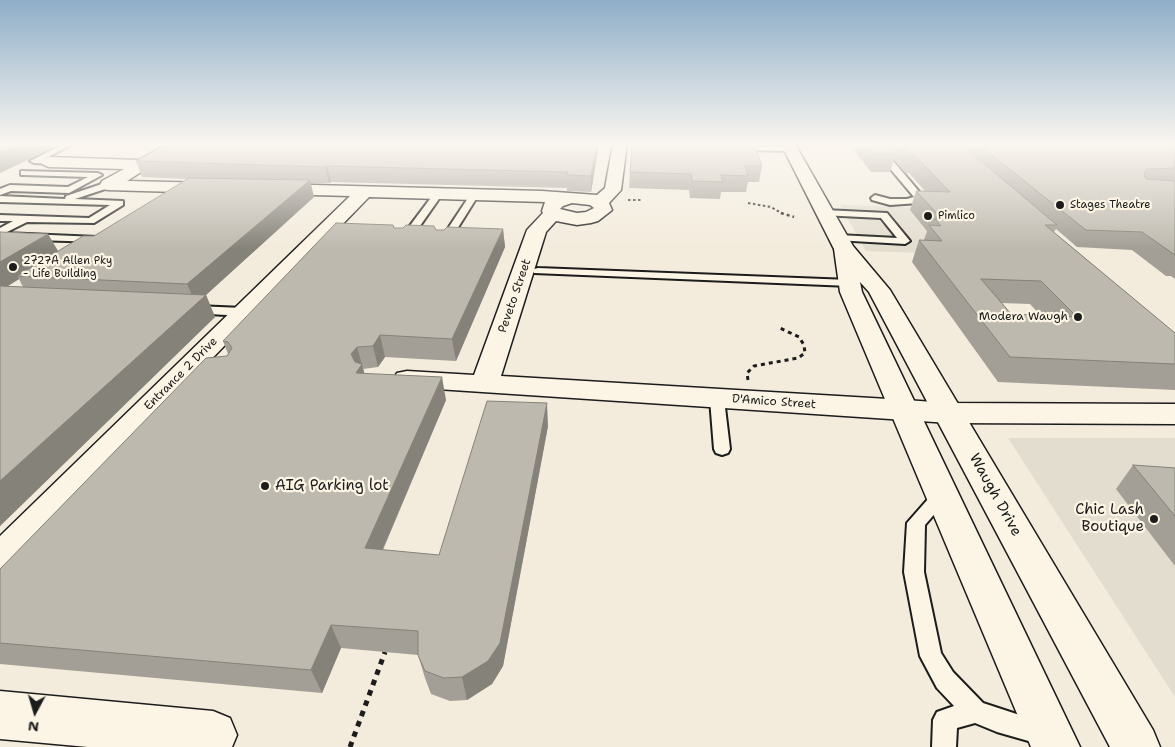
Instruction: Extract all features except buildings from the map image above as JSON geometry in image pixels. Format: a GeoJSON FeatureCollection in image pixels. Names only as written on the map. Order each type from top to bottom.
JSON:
{"type":"FeatureCollection","features":[{"type":"Feature","properties":{"kind":"street"},"geometry":{"type":"LineString","coordinates":[[108,185],[118,179]]}},
{"type":"Feature","properties":{"kind":"street"},"geometry":{"type":"LineString","coordinates":[[258,189],[521,196],[564,207],[584,218],[596,215],[603,210],[602,205],[599,203],[613,190],[615,179]]}},
{"type":"Feature","properties":{"kind":"street","name":"Waugh Drive"},"geometry":{"type":"LineString","coordinates":[[806,179],[841,244],[879,290],[1136,747]]}},
{"type":"Feature","properties":{"kind":"street","name":"Peveto Street"},"geometry":{"type":"LineString","coordinates":[[494,385],[537,230],[564,207],[614,184]]}},
{"type":"Feature","properties":{"kind":"street"},"geometry":{"type":"LineString","coordinates":[[108,185],[229,188]]}},
{"type":"Feature","properties":{"kind":"street"},"geometry":{"type":"LineString","coordinates":[[154,204],[180,187]]}},
{"type":"Feature","properties":{"kind":"street","name":"Entrance 2 Drive"},"geometry":{"type":"LineString","coordinates":[[0,561],[186,369],[365,191]]}},
{"type":"Feature","properties":{"kind":"street","name":"Peveto Street"},"geometry":{"type":"LineString","coordinates":[[494,385],[538,271],[550,231],[560,223],[564,207]]}},
{"type":"Feature","properties":{"kind":"street"},"geometry":{"type":"LineString","coordinates":[[68,260],[108,235]]}},
{"type":"Feature","properties":{"kind":"street","name":"Waugh Drive"},"geometry":{"type":"LineString","coordinates":[[841,244],[851,292],[1053,741]]}},
{"type":"Feature","properties":{"kind":"street"},"geometry":{"type":"LineString","coordinates":[[186,369],[218,370]]}},
{"type":"Feature","properties":{"kind":"street","name":"D'Amico Street"},"geometry":{"type":"LineString","coordinates":[[382,378],[949,413],[1175,414]]}},
{"type":"Feature","properties":{"kind":"street"},"geometry":{"type":"LineString","coordinates":[[0,715],[213,735],[207,747]]}},
{"type":"Feature","properties":{"kind":"lane"},"geometry":{"type":"LineString","coordinates":[[0,192],[10,188],[69,190],[92,179]]}},
{"type":"Feature","properties":{"kind":"lane"},"geometry":{"type":"LineString","coordinates":[[875,198],[890,202],[916,200],[919,197],[903,179]]}},
{"type":"Feature","properties":{"kind":"lane"},"geometry":{"type":"LineString","coordinates":[[60,202],[108,185]]}},
{"type":"Feature","properties":{"kind":"lane"},"geometry":{"type":"LineString","coordinates":[[402,243],[439,193]]}},
{"type":"Feature","properties":{"kind":"lane"},"geometry":{"type":"LineString","coordinates":[[442,245],[475,194]]}},
{"type":"Feature","properties":{"kind":"lane"},"geometry":{"type":"LineString","coordinates":[[0,199],[120,203],[91,221],[0,218]]}},
{"type":"Feature","properties":{"kind":"lane"},"geometry":{"type":"LineString","coordinates":[[824,213],[884,215],[905,241],[841,244]]}},
{"type":"Feature","properties":{"kind":"lane"},"geometry":{"type":"LineString","coordinates":[[0,234],[25,219]]}},
{"type":"Feature","properties":{"kind":"lane"},"geometry":{"type":"LineString","coordinates":[[0,234],[108,235]]}},
{"type":"Feature","properties":{"kind":"lane"},"geometry":{"type":"LineString","coordinates":[[538,271],[850,284]]}},
{"type":"Feature","properties":{"kind":"lane"},"geometry":{"type":"LineString","coordinates":[[186,310],[243,312]]}},
{"type":"Feature","properties":{"kind":"lane"},"geometry":{"type":"LineString","coordinates":[[717,399],[722,449]]}},
{"type":"Feature","properties":{"kind":"lane"},"geometry":{"type":"LineString","coordinates":[[942,495],[916,523],[914,572],[930,656],[945,680],[975,711],[1053,741]]}},
{"type":"Feature","properties":{"kind":"lane"},"geometry":{"type":"LineString","coordinates":[[944,747],[945,720],[975,711]]}},
{"type":"Feature","properties":{"kind":"path"},"geometry":{"type":"LineString","coordinates":[[748,203],[771,207],[782,214],[794,217]]}},
{"type":"Feature","properties":{"kind":"path"},"geometry":{"type":"LineString","coordinates":[[748,380],[747,372],[754,366],[798,358],[805,353],[804,345],[799,337],[780,328]]}},
{"type":"Feature","properties":{"kind":"path"},"geometry":{"type":"LineString","coordinates":[[350,747],[385,652]]}},
{"type":"Feature","properties":{"kind":"shaded area"},"geometry":{"type":"Polygon","coordinates":[[[840,205],[937,208],[979,255],[866,251],[840,205]]]}},
{"type":"Feature","properties":{"kind":"shaded area"},"geometry":{"type":"Polygon","coordinates":[[[1008,438],[1175,438],[1175,697],[1008,438]]]}},
{"type":"Feature","properties":{"kind":"place","name":"Stages Theatre"},"geometry":{"type":"Point","coordinates":[1060,205]}},
{"type":"Feature","properties":{"kind":"place","name":"Pimlico"},"geometry":{"type":"Point","coordinates":[928,216]}},
{"type":"Feature","properties":{"kind":"place","name":"2727A Allen Pky - Life Building"},"geometry":{"type":"Point","coordinates":[13,267]}},
{"type":"Feature","properties":{"kind":"place","name":"Modera Waugh"},"geometry":{"type":"Point","coordinates":[1078,317]}},
{"type":"Feature","properties":{"kind":"place","name":"AIG Parking lot"},"geometry":{"type":"Point","coordinates":[265,486]}},
{"type":"Feature","properties":{"kind":"place","name":"Chic Lash Boutique"},"geometry":{"type":"Point","coordinates":[1154,519]}}]}
